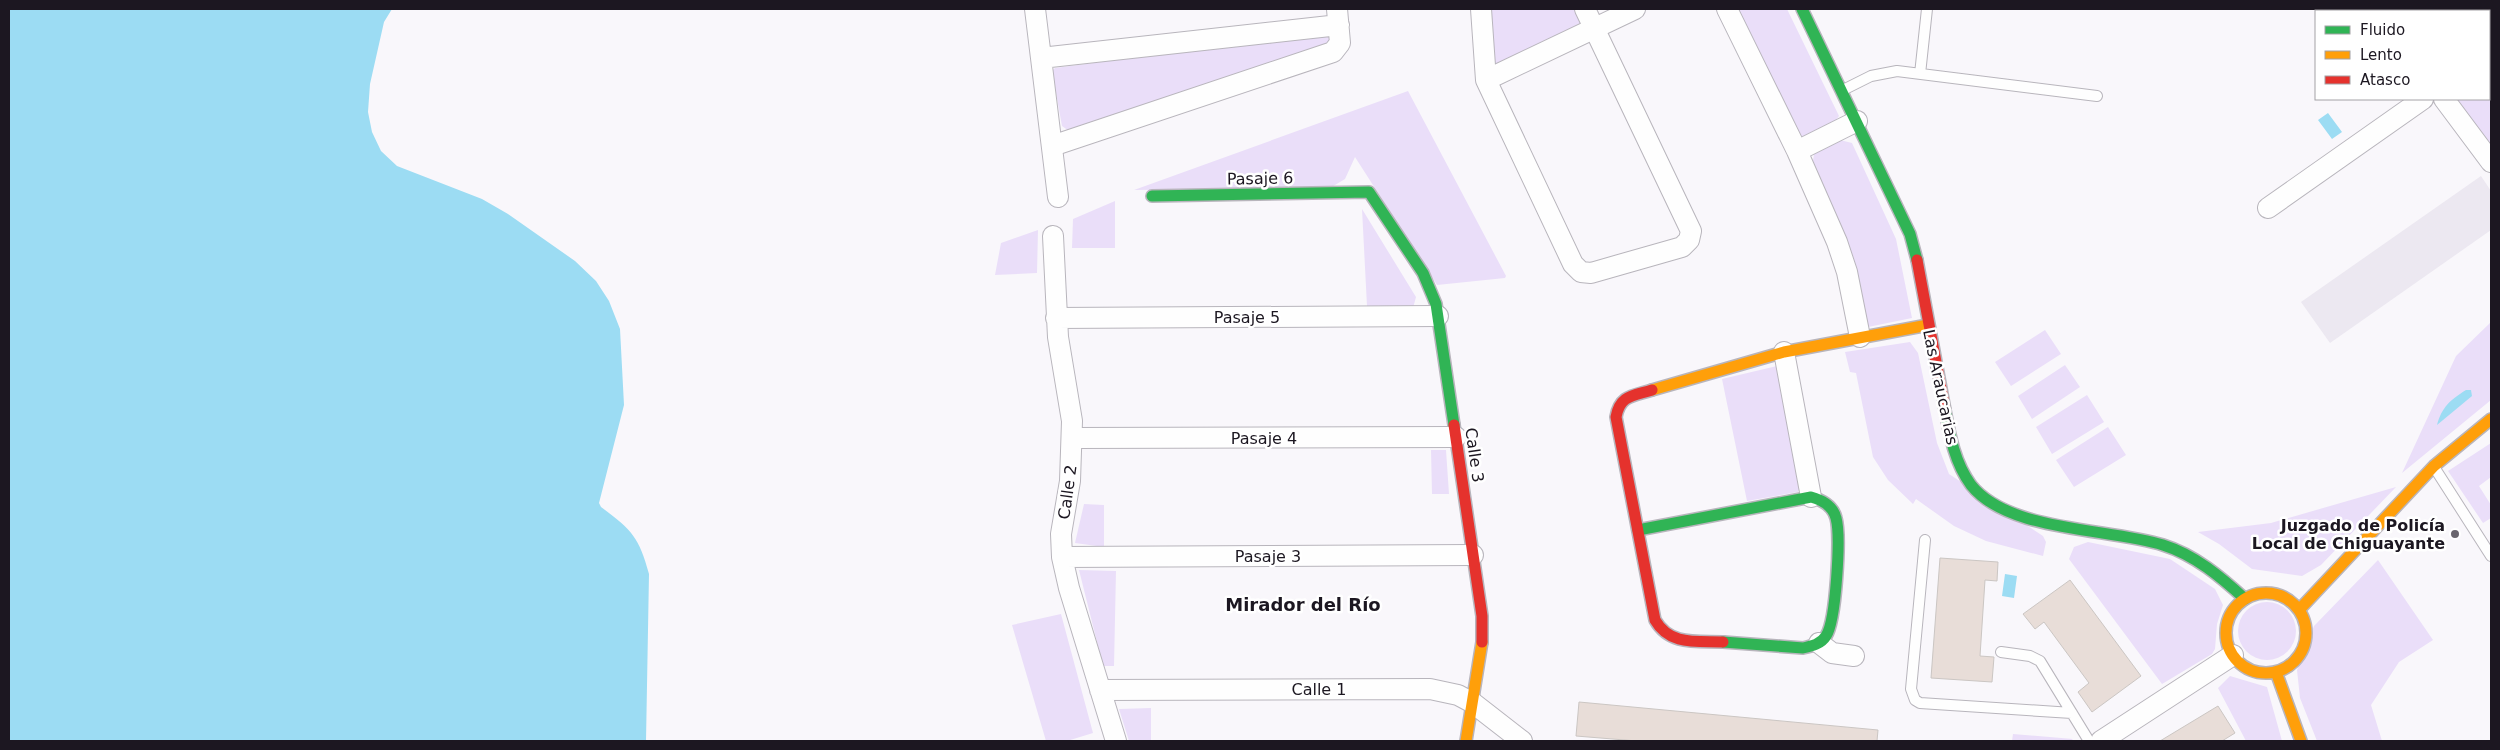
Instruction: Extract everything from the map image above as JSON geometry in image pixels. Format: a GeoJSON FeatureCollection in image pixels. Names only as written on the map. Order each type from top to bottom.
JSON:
{"type":"FeatureCollection","features":[{"type":"Feature","properties":{"kind":"street"},"geometry":{"type":"LineString","coordinates":[[1035,9],[1058,197]]}},
{"type":"Feature","properties":{"kind":"street"},"geometry":{"type":"LineString","coordinates":[[1481,9],[1486,80],[1576,269],[1591,273],[1682,247],[1691,236],[1689,226],[1585,9]]}},
{"type":"Feature","properties":{"kind":"street"},"geometry":{"type":"LineString","coordinates":[[1486,80],[1635,9]]}},
{"type":"Feature","properties":{"kind":"street"},"geometry":{"type":"LineString","coordinates":[[1727,9],[1797,151],[1843,259],[1860,337]]}},
{"type":"Feature","properties":{"kind":"street","name":"Las Araucarias"},"geometry":{"type":"LineString","coordinates":[[1802,9],[1910,234],[1918,265],[1952,446],[1966,476],[1975,489],[1989,502],[2026,517],[2062,526],[2145,540],[2184,553],[2206,566],[2245,599]]}},
{"type":"Feature","properties":{"kind":"street"},"geometry":{"type":"LineString","coordinates":[[1041,58],[1338,17],[1340,43],[1333,52],[1052,146]]}},
{"type":"Feature","properties":{"kind":"street"},"geometry":{"type":"LineString","coordinates":[[2268,208],[2422,100]]}},
{"type":"Feature","properties":{"kind":"street"},"geometry":{"type":"LineString","coordinates":[[2445,100],[2491,162]]}},
{"type":"Feature","properties":{"kind":"street"},"geometry":{"type":"LineString","coordinates":[[1797,151],[1857,121]]}},
{"type":"Feature","properties":{"kind":"street","name":"Pasaje 6"},"geometry":{"type":"LineString","coordinates":[[1152,196],[1369,192]]}},
{"type":"Feature","properties":{"kind":"street","name":"Calle 3"},"geometry":{"type":"LineString","coordinates":[[1369,192],[1426,277],[1433,293],[1438,316],[1483,632],[1466,741]]}},
{"type":"Feature","properties":{"kind":"street","name":"Calle 2"},"geometry":{"type":"LineString","coordinates":[[1052,236],[1056,318],[1070,402],[1073,438],[1070,481],[1061,534],[1062,557],[1069,588],[1116,741]]}},
{"type":"Feature","properties":{"kind":"street","name":"Pasaje 5"},"geometry":{"type":"LineString","coordinates":[[1056,318],[1438,316]]}},
{"type":"Feature","properties":{"kind":"street"},"geometry":{"type":"LineString","coordinates":[[1638,530],[1811,496],[1826,502],[1832,510],[1838,527],[1829,630],[1819,643],[1803,648],[1674,639],[1662,632],[1655,620],[1616,418],[1618,405],[1626,398],[1784,352],[1928,325]]}},
{"type":"Feature","properties":{"kind":"street"},"geometry":{"type":"LineString","coordinates":[[1784,352],[1811,496]]}},
{"type":"Feature","properties":{"kind":"street"},"geometry":{"type":"LineString","coordinates":[[2300,610],[2434,466],[2474,431],[2491,419]]}},
{"type":"Feature","properties":{"kind":"street","name":"Pasaje 4"},"geometry":{"type":"LineString","coordinates":[[1073,438],[1456,437]]}},
{"type":"Feature","properties":{"kind":"street","name":"Pasaje 3"},"geometry":{"type":"LineString","coordinates":[[1062,557],[1473,555]]}},
{"type":"Feature","properties":{"kind":"street"},"geometry":{"type":"LineString","coordinates":[[2259,593],[2274,593],[2288,599],[2300,610],[2306,626],[2305,643],[2298,658],[2291,664],[2276,672],[2252,670],[2239,662],[2233,655],[2228,642],[2227,628],[2234,608],[2245,599],[2259,593]]}},
{"type":"Feature","properties":{"kind":"street"},"geometry":{"type":"LineString","coordinates":[[1819,643],[1832,653],[1854,656]]}},
{"type":"Feature","properties":{"kind":"street"},"geometry":{"type":"LineString","coordinates":[[2101,741],[2233,655]]}},
{"type":"Feature","properties":{"kind":"street"},"geometry":{"type":"LineString","coordinates":[[2276,672],[2301,741]]}},
{"type":"Feature","properties":{"kind":"street","name":"Calle 1"},"geometry":{"type":"LineString","coordinates":[[1100,690],[1415,689],[1458,695],[1473,703],[1522,741]]}},
{"type":"Feature","properties":{"kind":"lane"},"geometry":{"type":"LineString","coordinates":[[1920,74],[1927,9]]}},
{"type":"Feature","properties":{"kind":"lane"},"geometry":{"type":"LineString","coordinates":[[1842,91],[1856,82],[1884,73],[1896,72],[2097,96]]}},
{"type":"Feature","properties":{"kind":"lane"},"geometry":{"type":"LineString","coordinates":[[2434,466],[2491,556]]}},
{"type":"Feature","properties":{"kind":"lane"},"geometry":{"type":"LineString","coordinates":[[1925,540],[1911,689],[1914,700],[1920,703],[2072,713]]}},
{"type":"Feature","properties":{"kind":"lane"},"geometry":{"type":"LineString","coordinates":[[2001,652],[2037,659],[2089,741]]}},
{"type":"Feature","properties":{"kind":"shaded area"},"geometry":{"type":"Polygon","coordinates":[[[1488,9],[1574,9],[1581,23],[1490,70],[1488,9]]]}},
{"type":"Feature","properties":{"kind":"shaded area"},"geometry":{"type":"Polygon","coordinates":[[[1736,9],[1787,9],[1839,116],[1833,124],[1805,137],[1801,136],[1736,9]]]}},
{"type":"Feature","properties":{"kind":"shaded area"},"geometry":{"type":"Polygon","coordinates":[[[2409,9],[2478,9],[2475,10],[2409,9]]]}},
{"type":"Feature","properties":{"kind":"shaded area"},"geometry":{"type":"Polygon","coordinates":[[[1323,33],[1331,39],[1330,43],[1069,131],[1062,126],[1052,71],[1055,68],[1323,33]]]}},
{"type":"Feature","properties":{"kind":"shaded area"},"geometry":{"type":"Polygon","coordinates":[[[2490,38],[2491,144],[2457,100],[2490,100],[2490,38]]]}},
{"type":"Feature","properties":{"kind":"shaded area"},"geometry":{"type":"Polygon","coordinates":[[[1408,91],[1506,276],[1505,278],[1437,285],[1355,157],[1345,179],[1330,188],[1134,190],[1408,91]]]}},
{"type":"Feature","properties":{"kind":"shaded area"},"geometry":{"type":"Polygon","coordinates":[[[1840,140],[1852,143],[1896,239],[1912,318],[1868,327],[1853,256],[1813,161],[1814,154],[1840,140]]]}},
{"type":"Feature","properties":{"kind":"shaded area"},"geometry":{"type":"Polygon","coordinates":[[[2481,176],[2491,191],[2491,230],[2330,343],[2301,302],[2481,176]]]}},
{"type":"Feature","properties":{"kind":"shaded area"},"geometry":{"type":"Polygon","coordinates":[[[1115,201],[1115,248],[1072,248],[1073,219],[1115,201]]]}},
{"type":"Feature","properties":{"kind":"shaded area"},"geometry":{"type":"Polygon","coordinates":[[[1362,209],[1416,297],[1413,308],[1367,306],[1362,209]]]}},
{"type":"Feature","properties":{"kind":"shaded area"},"geometry":{"type":"Polygon","coordinates":[[[1038,230],[1037,273],[995,275],[1001,243],[1038,230]]]}},
{"type":"Feature","properties":{"kind":"shaded area"},"geometry":{"type":"Polygon","coordinates":[[[2491,322],[2491,400],[2402,473],[2456,356],[2491,322]]]}},
{"type":"Feature","properties":{"kind":"shaded area"},"geometry":{"type":"Polygon","coordinates":[[[2045,330],[2061,354],[2011,386],[1995,362],[2045,330]]]}},
{"type":"Feature","properties":{"kind":"shaded area"},"geometry":{"type":"Polygon","coordinates":[[[1910,342],[1918,353],[1937,443],[1949,474],[2043,536],[2046,542],[2043,556],[1986,541],[1954,526],[1916,499],[1913,504],[1888,480],[1873,457],[1856,373],[1850,372],[1845,352],[1910,342]]]}},
{"type":"Feature","properties":{"kind":"shaded area"},"geometry":{"type":"Polygon","coordinates":[[[2065,365],[2080,387],[2032,419],[2018,396],[2065,365]]]}},
{"type":"Feature","properties":{"kind":"shaded area"},"geometry":{"type":"Polygon","coordinates":[[[1777,366],[1801,483],[1798,492],[1747,501],[1722,379],[1777,366]]]}},
{"type":"Feature","properties":{"kind":"shaded area"},"geometry":{"type":"Polygon","coordinates":[[[2087,395],[2104,422],[2052,454],[2036,427],[2087,395]]]}},
{"type":"Feature","properties":{"kind":"shaded area"},"geometry":{"type":"Polygon","coordinates":[[[2108,427],[2126,455],[2074,487],[2056,460],[2108,427]]]}},
{"type":"Feature","properties":{"kind":"shaded area"},"geometry":{"type":"Polygon","coordinates":[[[2491,443],[2491,477],[2479,486],[2491,505],[2491,518],[2483,523],[2448,471],[2491,443]]]}},
{"type":"Feature","properties":{"kind":"shaded area"},"geometry":{"type":"Polygon","coordinates":[[[1431,450],[1446,450],[1449,494],[1432,494],[1431,450]]]}},
{"type":"Feature","properties":{"kind":"shaded area"},"geometry":{"type":"Polygon","coordinates":[[[2396,487],[2321,565],[2302,576],[2252,569],[2219,544],[2198,532],[2271,523],[2396,487]]]}},
{"type":"Feature","properties":{"kind":"shaded area"},"geometry":{"type":"Polygon","coordinates":[[[1084,504],[1104,505],[1104,547],[1075,543],[1084,504]]]}},
{"type":"Feature","properties":{"kind":"shaded area"},"geometry":{"type":"Polygon","coordinates":[[[2088,542],[2170,559],[2215,589],[2223,605],[2217,624],[2215,649],[2212,654],[2162,684],[2069,559],[2074,547],[2088,542]]]}},
{"type":"Feature","properties":{"kind":"shaded area"},"geometry":{"type":"Polygon","coordinates":[[[2378,560],[2433,640],[2399,662],[2371,705],[2382,741],[2317,741],[2300,698],[2297,670],[2314,626],[2378,560]]]}},
{"type":"Feature","properties":{"kind":"shaded area"},"geometry":{"type":"Polygon","coordinates":[[[1079,570],[1116,571],[1114,666],[1103,666],[1079,570]]]}},
{"type":"Feature","properties":{"kind":"shaded area"},"geometry":{"type":"Polygon","coordinates":[[[2267,602],[2278,604],[2288,610],[2294,620],[2296,631],[2294,642],[2288,652],[2278,658],[2267,660],[2256,658],[2246,652],[2240,642],[2238,631],[2240,620],[2246,610],[2256,604],[2267,602]]]}},
{"type":"Feature","properties":{"kind":"shaded area"},"geometry":{"type":"Polygon","coordinates":[[[1061,614],[1093,733],[1067,741],[1046,741],[1012,625],[1061,614]]]}},
{"type":"Feature","properties":{"kind":"shaded area"},"geometry":{"type":"Polygon","coordinates":[[[2230,676],[2267,687],[2282,741],[2246,741],[2218,688],[2230,676]]]}},
{"type":"Feature","properties":{"kind":"shaded area"},"geometry":{"type":"Polygon","coordinates":[[[1151,708],[1151,741],[1129,741],[1119,709],[1151,708]]]}},
{"type":"Feature","properties":{"kind":"shaded area"},"geometry":{"type":"Polygon","coordinates":[[[2013,734],[2073,739],[2070,741],[2012,741],[2013,734]]]}},
{"type":"Feature","properties":{"kind":"water"},"geometry":{"type":"Polygon","coordinates":[[[9,9],[392,9],[384,22],[370,84],[368,112],[372,132],[381,151],[397,166],[482,199],[508,214],[575,261],[596,281],[609,301],[620,329],[624,405],[599,503],[601,507],[633,535],[642,551],[649,574],[646,741],[9,741],[9,9]]]}},
{"type":"Feature","properties":{"kind":"water"},"geometry":{"type":"Polygon","coordinates":[[[2328,113],[2342,132],[2332,139],[2318,120],[2328,113]]]}},
{"type":"Feature","properties":{"kind":"water"},"geometry":{"type":"Polygon","coordinates":[[[2466,390],[2471,390],[2472,396],[2437,425],[2441,413],[2447,404],[2466,390]]]}},
{"type":"Feature","properties":{"kind":"water"},"geometry":{"type":"Polygon","coordinates":[[[2005,574],[2017,576],[2014,598],[2002,596],[2005,574]]]}},
{"type":"Feature","properties":{"kind":"building"},"geometry":{"type":"Polygon","coordinates":[[[1940,558],[1998,562],[1997,581],[1985,580],[1980,656],[1994,657],[1992,682],[1931,678],[1940,558]]]}},
{"type":"Feature","properties":{"kind":"building"},"geometry":{"type":"Polygon","coordinates":[[[2070,580],[2141,676],[2092,712],[2078,692],[2089,683],[2044,622],[2035,629],[2023,614],[2070,580]]]}},
{"type":"Feature","properties":{"kind":"building"},"geometry":{"type":"Polygon","coordinates":[[[1579,702],[1878,730],[1877,741],[1637,741],[1576,736],[1579,702]]]}},
{"type":"Feature","properties":{"kind":"building"},"geometry":{"type":"Polygon","coordinates":[[[2218,706],[2235,733],[2222,741],[2160,741],[2218,706]]]}},
{"type":"Feature","properties":{"kind":"traffic: fast"},"geometry":{"type":"LineString","coordinates":[[1802,9],[1910,234],[1917,260]]}},
{"type":"Feature","properties":{"kind":"traffic: fast"},"geometry":{"type":"LineString","coordinates":[[1152,196],[1369,192],[1423,273],[1436,304],[1454,425]]}},
{"type":"Feature","properties":{"kind":"traffic: fast"},"geometry":{"type":"LineString","coordinates":[[1945,410],[1951,440],[1965,477],[1988,500],[2009,512],[2034,520],[2141,539],[2175,549],[2207,568],[2245,599]]}},
{"type":"Feature","properties":{"kind":"traffic: fast"},"geometry":{"type":"LineString","coordinates":[[1638,530],[1811,497],[1830,507],[1835,514],[1837,528],[1837,578],[1830,627],[1824,639],[1803,648],[1723,642]]}},
{"type":"Feature","properties":{"kind":"traffic: slow"},"geometry":{"type":"LineString","coordinates":[[1652,390],[1784,352],[1928,325]]}},
{"type":"Feature","properties":{"kind":"traffic: slow"},"geometry":{"type":"LineString","coordinates":[[2299,610],[2434,466],[2491,419]]}},
{"type":"Feature","properties":{"kind":"traffic: slow"},"geometry":{"type":"LineString","coordinates":[[2266,593],[2281,596],[2294,605],[2303,618],[2306,633],[2303,648],[2294,661],[2281,670],[2266,673],[2251,670],[2238,661],[2229,648],[2226,633],[2229,618],[2238,605],[2251,596],[2266,593]]}},
{"type":"Feature","properties":{"kind":"traffic: slow"},"geometry":{"type":"LineString","coordinates":[[1466,741],[1482,642]]}},
{"type":"Feature","properties":{"kind":"traffic: slow"},"geometry":{"type":"LineString","coordinates":[[2276,672],[2301,741]]}},
{"type":"Feature","properties":{"kind":"traffic: jam"},"geometry":{"type":"LineString","coordinates":[[1917,260],[1945,410]]}},
{"type":"Feature","properties":{"kind":"traffic: jam"},"geometry":{"type":"LineString","coordinates":[[1652,390],[1633,395],[1624,400],[1616,417],[1655,620],[1661,628],[1676,638],[1723,642]]}},
{"type":"Feature","properties":{"kind":"traffic: jam"},"geometry":{"type":"LineString","coordinates":[[1454,425],[1482,616],[1482,642]]}},
{"type":"Feature","properties":{"kind":"place","name":"Juzgado de Policía Local de Chiguayante"},"geometry":{"type":"Point","coordinates":[2455,534]}},
{"type":"Feature","properties":{"kind":"district","name":"Mirador del Río"},"geometry":{"type":"Point","coordinates":[1303,605]}}]}
